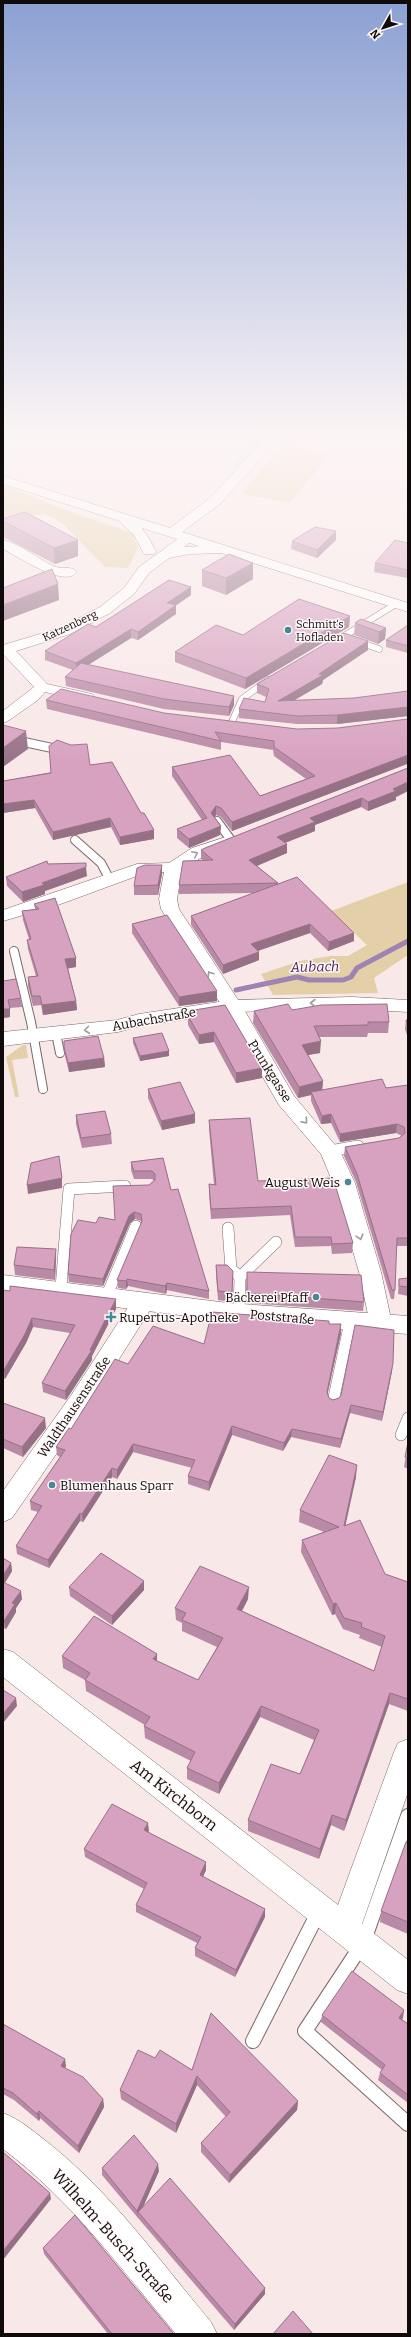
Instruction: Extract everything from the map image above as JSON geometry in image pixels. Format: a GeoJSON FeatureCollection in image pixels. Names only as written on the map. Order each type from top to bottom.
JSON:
{"type":"FeatureCollection","features":[{"type":"Feature","properties":{"kind":"main road"},"geometry":{"type":"LineString","coordinates":[[218,548],[402,606]]}},
{"type":"Feature","properties":{"kind":"main road"},"geometry":{"type":"LineString","coordinates":[[228,548],[250,558]]}},
{"type":"Feature","properties":{"kind":"main road","name":"Aubachstraße"},"geometry":{"type":"LineString","coordinates":[[3,1039],[118,1026],[139,1020],[232,1006],[352,1003],[408,1006]]}},
{"type":"Feature","properties":{"kind":"main road","name":"Poststraße"},"geometry":{"type":"LineString","coordinates":[[3,1284],[61,1288],[144,1301],[239,1313],[408,1325]]}},
{"type":"Feature","properties":{"kind":"street"},"geometry":{"type":"LineString","coordinates":[[11,548],[28,556],[52,571],[70,572]]}},
{"type":"Feature","properties":{"kind":"street"},"geometry":{"type":"LineString","coordinates":[[149,548],[154,555]]}},
{"type":"Feature","properties":{"kind":"street","name":"Katzenberg"},"geometry":{"type":"LineString","coordinates":[[5,650],[65,631],[99,613],[129,591],[160,548]]}},
{"type":"Feature","properties":{"kind":"street","name":"Katzenberg"},"geometry":{"type":"LineString","coordinates":[[154,555],[169,548]]}},
{"type":"Feature","properties":{"kind":"street","name":"Katzenberg"},"geometry":{"type":"LineString","coordinates":[[154,555],[189,550],[221,549]]}},
{"type":"Feature","properties":{"kind":"street"},"geometry":{"type":"LineString","coordinates":[[5,650],[42,687],[55,688],[100,701]]}},
{"type":"Feature","properties":{"kind":"street"},"geometry":{"type":"LineString","coordinates":[[3,718],[33,697],[42,687]]}},
{"type":"Feature","properties":{"kind":"street"},"geometry":{"type":"LineString","coordinates":[[3,916],[143,868],[174,867],[198,852],[239,837]]}},
{"type":"Feature","properties":{"kind":"street","name":"Prunkgasse"},"geometry":{"type":"LineString","coordinates":[[174,867],[168,899],[170,909],[232,1006],[286,1100],[330,1151],[346,1190],[370,1272],[381,1324]]}},
{"type":"Feature","properties":{"kind":"street","name":"Waldthausenstraße"},"geometry":{"type":"LineString","coordinates":[[3,1511],[80,1400],[144,1301]]}},
{"type":"Feature","properties":{"kind":"street","name":"Am Kirchborn"},"geometry":{"type":"LineString","coordinates":[[3,1661],[408,1979]]}},
{"type":"Feature","properties":{"kind":"street"},"geometry":{"type":"LineString","coordinates":[[354,1936],[408,1752]]}},
{"type":"Feature","properties":{"kind":"street","name":"Wilhelm-Busch-Straße"},"geometry":{"type":"LineString","coordinates":[[3,2129],[38,2155],[69,2184],[100,2217],[199,2334]]}},
{"type":"Feature","properties":{"kind":"lane"},"geometry":{"type":"LineString","coordinates":[[328,645],[402,606]]}},
{"type":"Feature","properties":{"kind":"lane"},"geometry":{"type":"LineString","coordinates":[[343,636],[379,649]]}},
{"type":"Feature","properties":{"kind":"lane"},"geometry":{"type":"LineString","coordinates":[[231,724],[242,698],[272,678]]}},
{"type":"Feature","properties":{"kind":"lane"},"geometry":{"type":"LineString","coordinates":[[3,737],[52,748]]}},
{"type":"Feature","properties":{"kind":"lane"},"geometry":{"type":"LineString","coordinates":[[217,821],[239,837]]}},
{"type":"Feature","properties":{"kind":"lane"},"geometry":{"type":"LineString","coordinates":[[75,840],[101,863],[110,880]]}},
{"type":"Feature","properties":{"kind":"lane"},"geometry":{"type":"LineString","coordinates":[[14,951],[43,1089]]}},
{"type":"Feature","properties":{"kind":"lane"},"geometry":{"type":"LineString","coordinates":[[56,1033],[60,1052]]}},
{"type":"Feature","properties":{"kind":"lane"},"geometry":{"type":"LineString","coordinates":[[330,1151],[368,1145]]}},
{"type":"Feature","properties":{"kind":"lane"},"geometry":{"type":"LineString","coordinates":[[61,1288],[69,1189],[135,1186]]}},
{"type":"Feature","properties":{"kind":"lane"},"geometry":{"type":"LineString","coordinates":[[107,1295],[136,1226]]}},
{"type":"Feature","properties":{"kind":"lane"},"geometry":{"type":"LineString","coordinates":[[228,1228],[231,1269],[240,1277]]}},
{"type":"Feature","properties":{"kind":"lane"},"geometry":{"type":"LineString","coordinates":[[239,1313],[240,1277],[276,1242]]}},
{"type":"Feature","properties":{"kind":"lane"},"geometry":{"type":"LineString","coordinates":[[332,1402],[350,1322]]}},
{"type":"Feature","properties":{"kind":"lane"},"geometry":{"type":"LineString","coordinates":[[401,1435],[408,1418]]}},
{"type":"Feature","properties":{"kind":"lane"},"geometry":{"type":"LineString","coordinates":[[408,1816],[354,1936],[305,2030],[408,2124]]}},
{"type":"Feature","properties":{"kind":"lane"},"geometry":{"type":"LineString","coordinates":[[253,2041],[319,1909]]}},
{"type":"Feature","properties":{"kind":"shaded area"},"geometry":{"type":"Polygon","coordinates":[[[86,548],[137,548],[128,568],[105,567],[86,548]]]}},
{"type":"Feature","properties":{"kind":"shaded area"},"geometry":{"type":"Polygon","coordinates":[[[408,882],[408,955],[374,978],[378,993],[273,995],[261,974],[300,961],[330,956],[348,956],[367,945],[331,911],[408,882]]]}},
{"type":"Feature","properties":{"kind":"shaded area"},"geometry":{"type":"Polygon","coordinates":[[[23,1045],[26,1045],[28,1058],[12,1060],[19,1097],[15,1097],[6,1057],[23,1045]]]}},
{"type":"Feature","properties":{"kind":"building"},"geometry":{"type":"Polygon","coordinates":[[[388,548],[408,548],[408,570],[375,563],[388,548]]]}},
{"type":"Feature","properties":{"kind":"building"},"geometry":{"type":"Polygon","coordinates":[[[229,554],[253,563],[226,578],[202,570],[229,554]]]}},
{"type":"Feature","properties":{"kind":"building"},"geometry":{"type":"Polygon","coordinates":[[[52,569],[58,584],[3,605],[3,588],[52,569]]]}},
{"type":"Feature","properties":{"kind":"building"},"geometry":{"type":"Polygon","coordinates":[[[169,580],[191,587],[167,603],[176,605],[138,632],[131,629],[76,663],[45,651],[88,624],[96,627],[169,580]]]}},
{"type":"Feature","properties":{"kind":"building"},"geometry":{"type":"Polygon","coordinates":[[[299,599],[350,616],[246,678],[175,652],[216,625],[243,635],[299,599]]]}},
{"type":"Feature","properties":{"kind":"building"},"geometry":{"type":"Polygon","coordinates":[[[361,619],[386,628],[379,632],[355,623],[361,619]]]}},
{"type":"Feature","properties":{"kind":"building"},"geometry":{"type":"Polygon","coordinates":[[[408,625],[408,646],[386,640],[408,625]]]}},
{"type":"Feature","properties":{"kind":"building"},"geometry":{"type":"Polygon","coordinates":[[[344,633],[368,641],[319,674],[323,675],[278,701],[354,698],[408,691],[408,707],[337,715],[297,716],[239,709],[244,698],[265,702],[269,689],[257,684],[344,633]]]}},
{"type":"Feature","properties":{"kind":"building"},"geometry":{"type":"Polygon","coordinates":[[[81,663],[234,696],[229,707],[164,699],[65,677],[81,663]]]}},
{"type":"Feature","properties":{"kind":"building"},"geometry":{"type":"Polygon","coordinates":[[[61,689],[164,713],[297,729],[338,728],[408,719],[408,755],[232,822],[221,808],[216,806],[211,813],[221,826],[189,839],[177,829],[207,818],[172,767],[230,755],[260,796],[315,776],[274,747],[274,741],[215,732],[221,741],[46,700],[61,689]]]}},
{"type":"Feature","properties":{"kind":"building"},"geometry":{"type":"Polygon","coordinates":[[[3,725],[26,731],[3,748],[3,725]]]}},
{"type":"Feature","properties":{"kind":"building"},"geometry":{"type":"Polygon","coordinates":[[[57,740],[71,745],[87,744],[90,765],[112,762],[141,813],[144,813],[154,830],[120,837],[110,818],[53,832],[34,800],[3,804],[3,781],[51,773],[49,746],[57,740]]]}},
{"type":"Feature","properties":{"kind":"building"},"geometry":{"type":"Polygon","coordinates":[[[408,768],[408,782],[393,789],[396,791],[368,802],[362,798],[310,818],[315,822],[277,837],[287,844],[249,860],[278,883],[179,885],[183,861],[213,860],[201,850],[408,768]]]}},
{"type":"Feature","properties":{"kind":"building"},"geometry":{"type":"Polygon","coordinates":[[[47,861],[48,864],[86,863],[86,867],[42,883],[44,885],[22,892],[6,877],[47,861]]]}},
{"type":"Feature","properties":{"kind":"building"},"geometry":{"type":"Polygon","coordinates":[[[145,865],[162,865],[158,885],[134,886],[137,868],[145,865]]]}},
{"type":"Feature","properties":{"kind":"building"},"geometry":{"type":"Polygon","coordinates":[[[297,877],[354,933],[329,942],[310,924],[251,944],[259,952],[223,965],[191,916],[297,877]]]}},
{"type":"Feature","properties":{"kind":"building"},"geometry":{"type":"Polygon","coordinates":[[[55,898],[76,958],[65,959],[76,1001],[42,1005],[40,996],[32,996],[28,977],[38,976],[27,940],[31,939],[22,911],[39,909],[34,904],[55,898]]]}},
{"type":"Feature","properties":{"kind":"building"},"geometry":{"type":"Polygon","coordinates":[[[167,915],[217,991],[179,997],[132,924],[167,915]]]}},
{"type":"Feature","properties":{"kind":"building"},"geometry":{"type":"Polygon","coordinates":[[[16,979],[21,998],[8,1000],[10,1009],[3,1009],[3,981],[16,979]]]}},
{"type":"Feature","properties":{"kind":"building"},"geometry":{"type":"Polygon","coordinates":[[[288,1004],[292,1010],[321,1005],[387,1004],[389,1022],[368,1022],[368,1025],[314,1026],[321,1041],[302,1045],[323,1081],[299,1087],[254,1011],[288,1004]]]}},
{"type":"Feature","properties":{"kind":"building"},"geometry":{"type":"Polygon","coordinates":[[[225,1005],[262,1068],[236,1073],[214,1032],[199,1035],[188,1016],[190,1015],[188,1011],[225,1005]]]}},
{"type":"Feature","properties":{"kind":"building"},"geometry":{"type":"Polygon","coordinates":[[[162,1033],[169,1051],[140,1056],[133,1038],[162,1033]]]}},
{"type":"Feature","properties":{"kind":"building"},"geometry":{"type":"Polygon","coordinates":[[[98,1036],[104,1058],[68,1063],[64,1041],[98,1036]]]}},
{"type":"Feature","properties":{"kind":"building"},"geometry":{"type":"Polygon","coordinates":[[[382,1079],[386,1088],[408,1085],[408,1238],[397,1238],[395,1290],[392,1290],[357,1174],[345,1147],[399,1138],[405,1133],[404,1127],[397,1124],[340,1134],[331,1114],[322,1116],[311,1092],[382,1079]]]}},
{"type":"Feature","properties":{"kind":"building"},"geometry":{"type":"Polygon","coordinates":[[[180,1082],[195,1114],[161,1121],[148,1089],[180,1082]]]}},
{"type":"Feature","properties":{"kind":"building"},"geometry":{"type":"Polygon","coordinates":[[[105,1111],[111,1134],[81,1138],[76,1115],[105,1111]]]}},
{"type":"Feature","properties":{"kind":"building"},"geometry":{"type":"Polygon","coordinates":[[[250,1118],[258,1181],[333,1178],[353,1243],[332,1244],[331,1237],[295,1237],[291,1206],[211,1209],[209,1184],[216,1185],[209,1120],[250,1118]]]}},
{"type":"Feature","properties":{"kind":"building"},"geometry":{"type":"Polygon","coordinates":[[[59,1156],[62,1178],[27,1185],[31,1163],[59,1156]]]}},
{"type":"Feature","properties":{"kind":"building"},"geometry":{"type":"Polygon","coordinates":[[[163,1158],[171,1190],[178,1189],[209,1291],[167,1283],[165,1286],[127,1279],[126,1281],[117,1280],[142,1221],[141,1214],[134,1212],[129,1216],[103,1279],[68,1274],[71,1234],[78,1220],[96,1223],[99,1217],[115,1220],[113,1186],[149,1185],[155,1180],[155,1174],[152,1171],[134,1171],[131,1162],[163,1158]]]}},
{"type":"Feature","properties":{"kind":"building"},"geometry":{"type":"Polygon","coordinates":[[[17,1247],[56,1249],[54,1270],[14,1265],[17,1247]]]}},
{"type":"Feature","properties":{"kind":"building"},"geometry":{"type":"Polygon","coordinates":[[[216,1265],[227,1265],[233,1271],[232,1292],[218,1291],[216,1265]]]}},
{"type":"Feature","properties":{"kind":"building"},"geometry":{"type":"Polygon","coordinates":[[[247,1272],[361,1275],[364,1302],[247,1293],[247,1272]]]}},
{"type":"Feature","properties":{"kind":"building"},"geometry":{"type":"Polygon","coordinates":[[[408,1278],[408,1287],[399,1286],[399,1279],[408,1278]]]}},
{"type":"Feature","properties":{"kind":"building"},"geometry":{"type":"Polygon","coordinates":[[[10,1286],[116,1299],[90,1350],[92,1350],[65,1391],[42,1383],[75,1325],[32,1318],[25,1334],[3,1370],[3,1290],[10,1291],[10,1286]]]}},
{"type":"Feature","properties":{"kind":"building"},"geometry":{"type":"Polygon","coordinates":[[[212,1312],[329,1321],[329,1324],[341,1324],[327,1392],[329,1398],[333,1400],[339,1398],[341,1395],[355,1325],[394,1330],[393,1363],[383,1412],[351,1405],[341,1439],[292,1429],[284,1443],[232,1426],[209,1482],[188,1476],[195,1460],[133,1444],[117,1470],[112,1468],[82,1514],[80,1513],[48,1560],[16,1546],[42,1506],[30,1501],[65,1450],[56,1447],[69,1428],[71,1429],[115,1359],[128,1364],[153,1326],[204,1344],[212,1312]]]}},
{"type":"Feature","properties":{"kind":"building"},"geometry":{"type":"Polygon","coordinates":[[[3,1403],[45,1418],[22,1447],[3,1439],[3,1403]]]}},
{"type":"Feature","properties":{"kind":"building"},"geometry":{"type":"Polygon","coordinates":[[[408,1442],[408,1458],[405,1457],[408,1442]]]}},
{"type":"Feature","properties":{"kind":"building"},"geometry":{"type":"Polygon","coordinates":[[[329,1455],[357,1465],[344,1526],[360,1520],[385,1574],[408,1582],[408,1699],[390,1693],[346,1820],[332,1815],[320,1849],[248,1820],[271,1764],[300,1774],[319,1730],[261,1706],[219,1783],[187,1768],[195,1752],[144,1726],[150,1717],[85,1680],[90,1673],[62,1656],[94,1616],[157,1654],[153,1659],[198,1680],[223,1638],[182,1620],[186,1613],[175,1608],[200,1566],[249,1587],[237,1609],[374,1671],[385,1636],[361,1627],[362,1623],[344,1618],[336,1603],[333,1604],[302,1540],[339,1527],[300,1510],[329,1455]]]}},
{"type":"Feature","properties":{"kind":"building"},"geometry":{"type":"Polygon","coordinates":[[[101,1553],[144,1581],[112,1616],[69,1587],[101,1553]]]}},
{"type":"Feature","properties":{"kind":"building"},"geometry":{"type":"Polygon","coordinates":[[[3,1558],[11,1563],[3,1576],[3,1558]]]}},
{"type":"Feature","properties":{"kind":"building"},"geometry":{"type":"Polygon","coordinates":[[[3,1582],[21,1591],[12,1603],[15,1604],[4,1621],[3,1620],[3,1582]]]}},
{"type":"Feature","properties":{"kind":"building"},"geometry":{"type":"Polygon","coordinates":[[[3,1690],[16,1698],[3,1714],[3,1690]]]}},
{"type":"Feature","properties":{"kind":"building"},"geometry":{"type":"Polygon","coordinates":[[[112,1804],[148,1823],[144,1830],[206,1862],[200,1875],[265,1909],[236,1970],[195,1948],[201,1937],[136,1905],[147,1883],[84,1849],[112,1804]]]}},
{"type":"Feature","properties":{"kind":"building"},"geometry":{"type":"Polygon","coordinates":[[[406,1842],[408,1843],[408,1922],[381,1911],[406,1842]]]}},
{"type":"Feature","properties":{"kind":"building"},"geometry":{"type":"Polygon","coordinates":[[[352,1971],[404,2010],[399,2018],[408,2024],[408,2095],[380,2073],[385,2065],[322,2015],[352,1971]]]}},
{"type":"Feature","properties":{"kind":"building"},"geometry":{"type":"Polygon","coordinates":[[[211,2013],[298,2101],[230,2175],[201,2143],[230,2112],[197,2076],[176,2124],[120,2090],[138,2050],[155,2058],[160,2050],[192,2070],[211,2013]]]}},
{"type":"Feature","properties":{"kind":"building"},"geometry":{"type":"Polygon","coordinates":[[[3,2024],[65,2059],[61,2066],[83,2077],[103,2099],[78,2146],[39,2111],[37,2114],[13,2093],[3,2088],[3,2024]]]}},
{"type":"Feature","properties":{"kind":"building"},"geometry":{"type":"Polygon","coordinates":[[[134,2135],[158,2164],[137,2211],[102,2168],[134,2135]]]}},
{"type":"Feature","properties":{"kind":"building"},"geometry":{"type":"Polygon","coordinates":[[[3,2152],[50,2193],[3,2251],[3,2152]]]}},
{"type":"Feature","properties":{"kind":"building"},"geometry":{"type":"Polygon","coordinates":[[[170,2178],[265,2288],[235,2324],[138,2212],[170,2178]]]}},
{"type":"Feature","properties":{"kind":"building"},"geometry":{"type":"Polygon","coordinates":[[[75,2215],[174,2334],[112,2334],[43,2248],[75,2215]]]}},
{"type":"Feature","properties":{"kind":"building"},"geometry":{"type":"Polygon","coordinates":[[[293,2311],[313,2334],[273,2334],[293,2311]]]}},
{"type":"Feature","properties":{"kind":"waterway","name":"Aubach"},"geometry":{"type":"LineString","coordinates":[[236,990],[297,977],[309,980],[343,980],[351,977],[357,968],[408,941]]}},
{"type":"Feature","properties":{"kind":"place","name":"Schmitt‘s Hofladen"},"geometry":{"type":"Point","coordinates":[288,630]}},
{"type":"Feature","properties":{"kind":"place","name":"August Weis"},"geometry":{"type":"Point","coordinates":[348,1182]}},
{"type":"Feature","properties":{"kind":"place","name":"Bäckerei Pfaff"},"geometry":{"type":"Point","coordinates":[316,1297]}},
{"type":"Feature","properties":{"kind":"place","name":"Rupertus-Apotheke"},"geometry":{"type":"Point","coordinates":[111,1317]}},
{"type":"Feature","properties":{"kind":"place","name":"Blumenhaus Sparr"},"geometry":{"type":"Point","coordinates":[52,1485]}}]}
